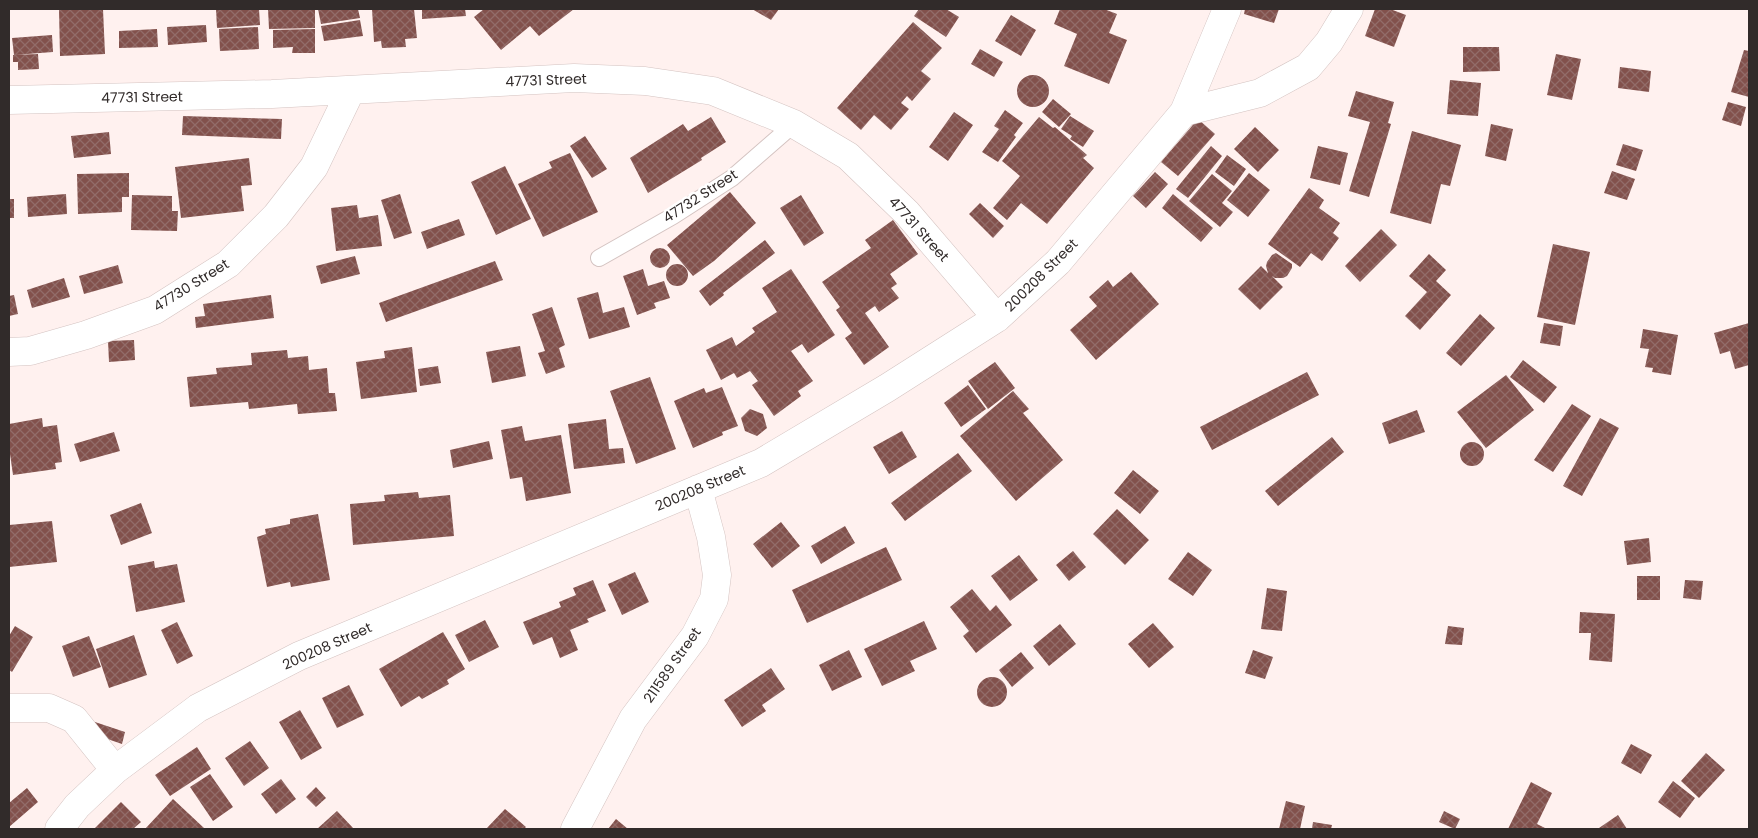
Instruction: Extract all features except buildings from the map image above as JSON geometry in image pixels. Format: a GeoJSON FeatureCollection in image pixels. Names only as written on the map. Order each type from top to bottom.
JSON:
{"type":"FeatureCollection","features":[{"type":"Feature","properties":{"kind":"street","name":"200208 Street"},"geometry":{"type":"LineString","coordinates":[[59,829],[77,806],[115,770],[198,708],[299,656],[761,463],[887,388],[997,318],[1058,262],[1184,112],[1227,9]]}},
{"type":"Feature","properties":{"kind":"street"},"geometry":{"type":"LineString","coordinates":[[1184,112],[1260,93],[1308,67],[1329,42],[1349,9]]}},
{"type":"Feature","properties":{"kind":"street","name":"47731 Street"},"geometry":{"type":"LineString","coordinates":[[9,100],[351,90],[574,78],[646,82],[713,91],[794,124],[848,156],[907,213],[997,318]]}},
{"type":"Feature","properties":{"kind":"street","name":"47730 Street"},"geometry":{"type":"LineString","coordinates":[[9,352],[30,351],[86,335],[155,310],[228,264],[276,216],[314,167],[351,90]]}},
{"type":"Feature","properties":{"kind":"street","name":"211589 Street"},"geometry":{"type":"LineString","coordinates":[[575,829],[633,719],[695,636],[714,599],[717,575],[711,537],[698,489]]}},
{"type":"Feature","properties":{"kind":"street"},"geometry":{"type":"LineString","coordinates":[[9,708],[49,708],[74,719],[115,770]]}},
{"type":"Feature","properties":{"kind":"lane","name":"47732 Street"},"geometry":{"type":"LineString","coordinates":[[599,258],[673,216],[732,178],[794,124]]}}]}
